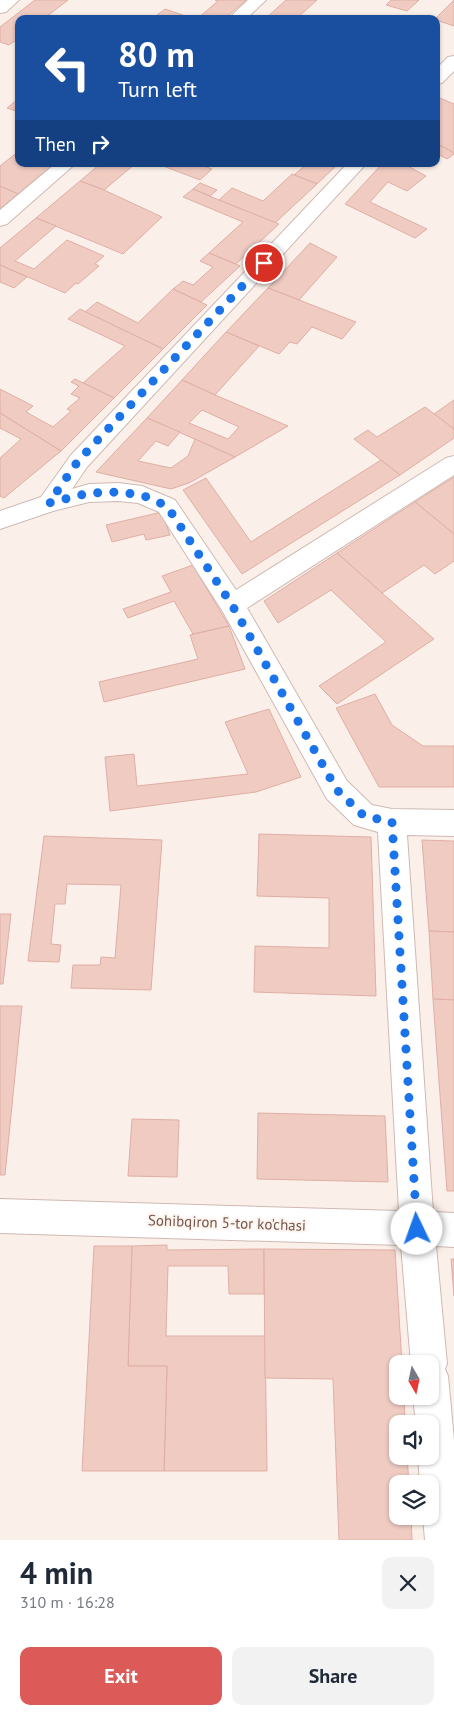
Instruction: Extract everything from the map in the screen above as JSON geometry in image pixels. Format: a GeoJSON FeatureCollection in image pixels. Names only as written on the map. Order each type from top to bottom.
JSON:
{"type":"FeatureCollection","features":[{"type":"Feature","properties":{"kind":"street"},"geometry":{"type":"LineString","coordinates":[[0,8],[11,0]]}},
{"type":"Feature","properties":{"kind":"street"},"geometry":{"type":"LineString","coordinates":[[241,15],[258,0]]}},
{"type":"Feature","properties":{"kind":"street"},"geometry":{"type":"LineString","coordinates":[[440,75],[454,61]]}},
{"type":"Feature","properties":{"kind":"street"},"geometry":{"type":"LineString","coordinates":[[0,220],[62,167]]}},
{"type":"Feature","properties":{"kind":"street"},"geometry":{"type":"LineString","coordinates":[[49,503],[78,461],[354,167]]}},
{"type":"Feature","properties":{"kind":"street"},"geometry":{"type":"LineString","coordinates":[[232,605],[454,464]]}},
{"type":"Feature","properties":{"kind":"street"},"geometry":{"type":"LineString","coordinates":[[0,520],[49,503],[89,493],[118,492],[142,495],[167,506],[232,605],[337,790],[364,816],[392,822],[454,823]]}},
{"type":"Feature","properties":{"kind":"street"},"geometry":{"type":"LineString","coordinates":[[392,822],[417,1229],[428,1355]]}},
{"type":"Feature","properties":{"kind":"street","name":"Sohibqiron 5-tor ko'chasi"},"geometry":{"type":"LineString","coordinates":[[0,1216],[454,1230]]}},
{"type":"Feature","properties":{"kind":"street"},"geometry":{"type":"LineString","coordinates":[[432,1405],[444,1540]]}},
{"type":"Feature","properties":{"kind":"building"},"geometry":{"type":"Polygon","coordinates":[[[35,0],[68,0],[49,15],[16,15],[35,0]]]}},
{"type":"Feature","properties":{"kind":"building"},"geometry":{"type":"Polygon","coordinates":[[[215,0],[246,0],[229,15],[202,15],[218,1],[215,0]]]}},
{"type":"Feature","properties":{"kind":"building"},"geometry":{"type":"Polygon","coordinates":[[[286,0],[317,0],[300,15],[269,15],[286,0]]]}},
{"type":"Feature","properties":{"kind":"building"},"geometry":{"type":"Polygon","coordinates":[[[391,0],[419,0],[407,11],[386,5],[391,0]]]}},
{"type":"Feature","properties":{"kind":"building"},"geometry":{"type":"Polygon","coordinates":[[[454,0],[454,26],[440,21],[439,15],[454,0]]]}},
{"type":"Feature","properties":{"kind":"building"},"geometry":{"type":"Polygon","coordinates":[[[165,9],[182,15],[157,15],[165,9]]]}},
{"type":"Feature","properties":{"kind":"building"},"geometry":{"type":"Polygon","coordinates":[[[15,15],[15,41],[9,45],[0,42],[0,27],[15,15]]]}},
{"type":"Feature","properties":{"kind":"building"},"geometry":{"type":"Polygon","coordinates":[[[440,98],[454,104],[454,153],[440,145],[440,98]]]}},
{"type":"Feature","properties":{"kind":"building"},"geometry":{"type":"Polygon","coordinates":[[[15,102],[15,111],[7,108],[15,102]]]}},
{"type":"Feature","properties":{"kind":"building"},"geometry":{"type":"Polygon","coordinates":[[[440,145],[454,153],[447,159],[440,155],[440,145]]]}},
{"type":"Feature","properties":{"kind":"building"},"geometry":{"type":"Polygon","coordinates":[[[15,154],[15,167],[50,167],[18,194],[0,186],[0,166],[15,154]]]}},
{"type":"Feature","properties":{"kind":"building"},"geometry":{"type":"Polygon","coordinates":[[[96,167],[131,167],[104,190],[80,181],[96,167]]]}},
{"type":"Feature","properties":{"kind":"building"},"geometry":{"type":"Polygon","coordinates":[[[166,167],[207,167],[212,169],[200,180],[166,167]]]}},
{"type":"Feature","properties":{"kind":"building"},"geometry":{"type":"Polygon","coordinates":[[[303,167],[335,167],[317,184],[294,175],[303,167]]]}},
{"type":"Feature","properties":{"kind":"building"},"geometry":{"type":"Polygon","coordinates":[[[379,167],[410,167],[426,176],[407,191],[388,182],[370,202],[427,229],[415,238],[345,204],[379,167]]]}},
{"type":"Feature","properties":{"kind":"building"},"geometry":{"type":"Polygon","coordinates":[[[292,174],[317,184],[275,223],[219,200],[232,188],[263,201],[292,174]]]}},
{"type":"Feature","properties":{"kind":"building"},"geometry":{"type":"Polygon","coordinates":[[[80,181],[162,217],[123,254],[36,218],[80,181]]]}},
{"type":"Feature","properties":{"kind":"building"},"geometry":{"type":"Polygon","coordinates":[[[200,183],[217,190],[210,196],[193,189],[200,183]]]}},
{"type":"Feature","properties":{"kind":"building"},"geometry":{"type":"Polygon","coordinates":[[[0,186],[18,194],[0,209],[0,186]]]}},
{"type":"Feature","properties":{"kind":"building"},"geometry":{"type":"Polygon","coordinates":[[[193,189],[279,224],[236,264],[209,253],[243,222],[183,197],[193,189]]]}},
{"type":"Feature","properties":{"kind":"building"},"geometry":{"type":"Polygon","coordinates":[[[36,218],[56,226],[15,261],[34,269],[67,240],[104,256],[95,264],[99,266],[65,293],[0,265],[0,248],[36,218]]]}},
{"type":"Feature","properties":{"kind":"building"},"geometry":{"type":"Polygon","coordinates":[[[310,243],[337,257],[299,300],[268,288],[310,243]]]}},
{"type":"Feature","properties":{"kind":"building"},"geometry":{"type":"Polygon","coordinates":[[[209,253],[240,266],[201,302],[173,289],[183,281],[193,285],[213,267],[200,261],[209,253]]]}},
{"type":"Feature","properties":{"kind":"building"},"geometry":{"type":"Polygon","coordinates":[[[0,265],[27,277],[14,288],[0,282],[0,265]]]}},
{"type":"Feature","properties":{"kind":"building"},"geometry":{"type":"Polygon","coordinates":[[[268,288],[356,322],[342,339],[312,327],[297,344],[290,342],[279,354],[226,332],[268,288]]]}},
{"type":"Feature","properties":{"kind":"building"},"geometry":{"type":"Polygon","coordinates":[[[173,289],[207,305],[163,349],[85,312],[97,302],[138,323],[173,289]]]}},
{"type":"Feature","properties":{"kind":"building"},"geometry":{"type":"Polygon","coordinates":[[[80,309],[163,349],[114,398],[83,383],[125,346],[68,319],[80,309]]]}},
{"type":"Feature","properties":{"kind":"building"},"geometry":{"type":"Polygon","coordinates":[[[226,332],[259,346],[215,395],[182,380],[226,332]]]}},
{"type":"Feature","properties":{"kind":"building"},"geometry":{"type":"Polygon","coordinates":[[[75,379],[114,398],[61,451],[0,413],[0,389],[33,406],[26,412],[53,427],[71,411],[67,409],[80,398],[71,394],[79,386],[71,382],[75,379]]]}},
{"type":"Feature","properties":{"kind":"building"},"geometry":{"type":"Polygon","coordinates":[[[182,380],[288,426],[235,457],[147,418],[182,380]],[[202,410],[189,423],[228,439],[239,427],[202,410]]]}},
{"type":"Feature","properties":{"kind":"building"},"geometry":{"type":"Polygon","coordinates":[[[454,400],[454,429],[434,414],[454,400]]]}},
{"type":"Feature","properties":{"kind":"building"},"geometry":{"type":"Polygon","coordinates":[[[425,407],[454,429],[454,438],[400,475],[354,439],[368,430],[377,437],[425,407]]]}},
{"type":"Feature","properties":{"kind":"building"},"geometry":{"type":"Polygon","coordinates":[[[0,413],[61,451],[4,498],[0,496],[0,458],[21,439],[0,428],[0,413]]]}},
{"type":"Feature","properties":{"kind":"building"},"geometry":{"type":"Polygon","coordinates":[[[147,418],[180,432],[168,446],[156,441],[138,461],[171,468],[188,456],[195,439],[235,457],[189,483],[171,489],[96,472],[147,418]]]}},
{"type":"Feature","properties":{"kind":"building"},"geometry":{"type":"Polygon","coordinates":[[[381,460],[400,475],[242,574],[183,490],[206,478],[251,542],[381,460]]]}},
{"type":"Feature","properties":{"kind":"building"},"geometry":{"type":"Polygon","coordinates":[[[454,477],[454,534],[415,502],[454,477]]]}},
{"type":"Feature","properties":{"kind":"building"},"geometry":{"type":"Polygon","coordinates":[[[415,502],[454,534],[454,561],[435,574],[424,565],[382,593],[337,553],[415,502]]]}},
{"type":"Feature","properties":{"kind":"building"},"geometry":{"type":"Polygon","coordinates":[[[162,512],[170,535],[146,540],[144,534],[112,542],[106,525],[162,512]]]}},
{"type":"Feature","properties":{"kind":"building"},"geometry":{"type":"Polygon","coordinates":[[[337,553],[434,639],[337,704],[319,686],[386,642],[331,590],[278,623],[264,601],[337,553]]]}},
{"type":"Feature","properties":{"kind":"building"},"geometry":{"type":"Polygon","coordinates":[[[193,565],[229,626],[193,634],[174,601],[128,618],[123,609],[171,592],[162,576],[193,565]]]}},
{"type":"Feature","properties":{"kind":"building"},"geometry":{"type":"Polygon","coordinates":[[[229,626],[245,669],[104,702],[99,682],[198,659],[190,635],[229,626]]]}},
{"type":"Feature","properties":{"kind":"building"},"geometry":{"type":"Polygon","coordinates":[[[375,694],[392,725],[423,746],[454,746],[454,787],[379,787],[336,708],[375,694]]]}},
{"type":"Feature","properties":{"kind":"building"},"geometry":{"type":"Polygon","coordinates":[[[269,709],[301,777],[256,792],[110,811],[105,757],[134,754],[137,786],[248,774],[225,722],[269,709]]]}},
{"type":"Feature","properties":{"kind":"building"},"geometry":{"type":"Polygon","coordinates":[[[259,834],[371,837],[376,996],[254,992],[255,946],[329,948],[329,898],[257,896],[259,834]]]}},
{"type":"Feature","properties":{"kind":"building"},"geometry":{"type":"Polygon","coordinates":[[[44,836],[162,840],[151,990],[71,988],[73,965],[100,965],[101,957],[115,958],[121,885],[67,884],[65,904],[55,904],[51,944],[61,945],[59,962],[28,961],[44,836]]]}},
{"type":"Feature","properties":{"kind":"building"},"geometry":{"type":"Polygon","coordinates":[[[422,840],[454,841],[454,932],[429,931],[422,840]]]}},
{"type":"Feature","properties":{"kind":"building"},"geometry":{"type":"Polygon","coordinates":[[[0,914],[11,914],[3,984],[0,984],[0,914]]]}},
{"type":"Feature","properties":{"kind":"building"},"geometry":{"type":"Polygon","coordinates":[[[429,931],[454,932],[454,1000],[433,999],[429,931]]]}},
{"type":"Feature","properties":{"kind":"building"},"geometry":{"type":"Polygon","coordinates":[[[433,999],[454,1000],[454,1191],[447,1191],[433,999]]]}},
{"type":"Feature","properties":{"kind":"building"},"geometry":{"type":"Polygon","coordinates":[[[0,1006],[22,1006],[5,1175],[0,1175],[0,1006]]]}},
{"type":"Feature","properties":{"kind":"building"},"geometry":{"type":"Polygon","coordinates":[[[258,1113],[385,1116],[388,1182],[257,1179],[258,1113]]]}},
{"type":"Feature","properties":{"kind":"building"},"geometry":{"type":"Polygon","coordinates":[[[132,1119],[179,1120],[177,1177],[128,1176],[132,1119]]]}},
{"type":"Feature","properties":{"kind":"building"},"geometry":{"type":"Polygon","coordinates":[[[167,1245],[167,1250],[264,1249],[264,1294],[229,1294],[228,1266],[168,1266],[166,1336],[265,1336],[267,1471],[164,1471],[167,1366],[128,1366],[132,1246],[167,1245]]]}},
{"type":"Feature","properties":{"kind":"building"},"geometry":{"type":"Polygon","coordinates":[[[94,1246],[132,1246],[128,1366],[167,1366],[164,1471],[82,1471],[94,1246]]]}},
{"type":"Feature","properties":{"kind":"building"},"geometry":{"type":"Polygon","coordinates":[[[264,1249],[395,1250],[401,1355],[389,1355],[389,1405],[404,1405],[405,1415],[389,1415],[389,1465],[408,1465],[408,1475],[389,1475],[389,1525],[411,1525],[412,1540],[339,1540],[333,1379],[265,1378],[264,1249]]]}},
{"type":"Feature","properties":{"kind":"building"},"geometry":{"type":"Polygon","coordinates":[[[451,1259],[454,1259],[454,1296],[451,1259]]]}},
{"type":"Feature","properties":{"kind":"route"},"geometry":{"type":"LineString","coordinates":[[264,263],[78,461],[49,503],[89,493],[118,492],[142,495],[167,506],[232,605],[337,790],[364,816],[392,822],[417,1229]]}}]}
